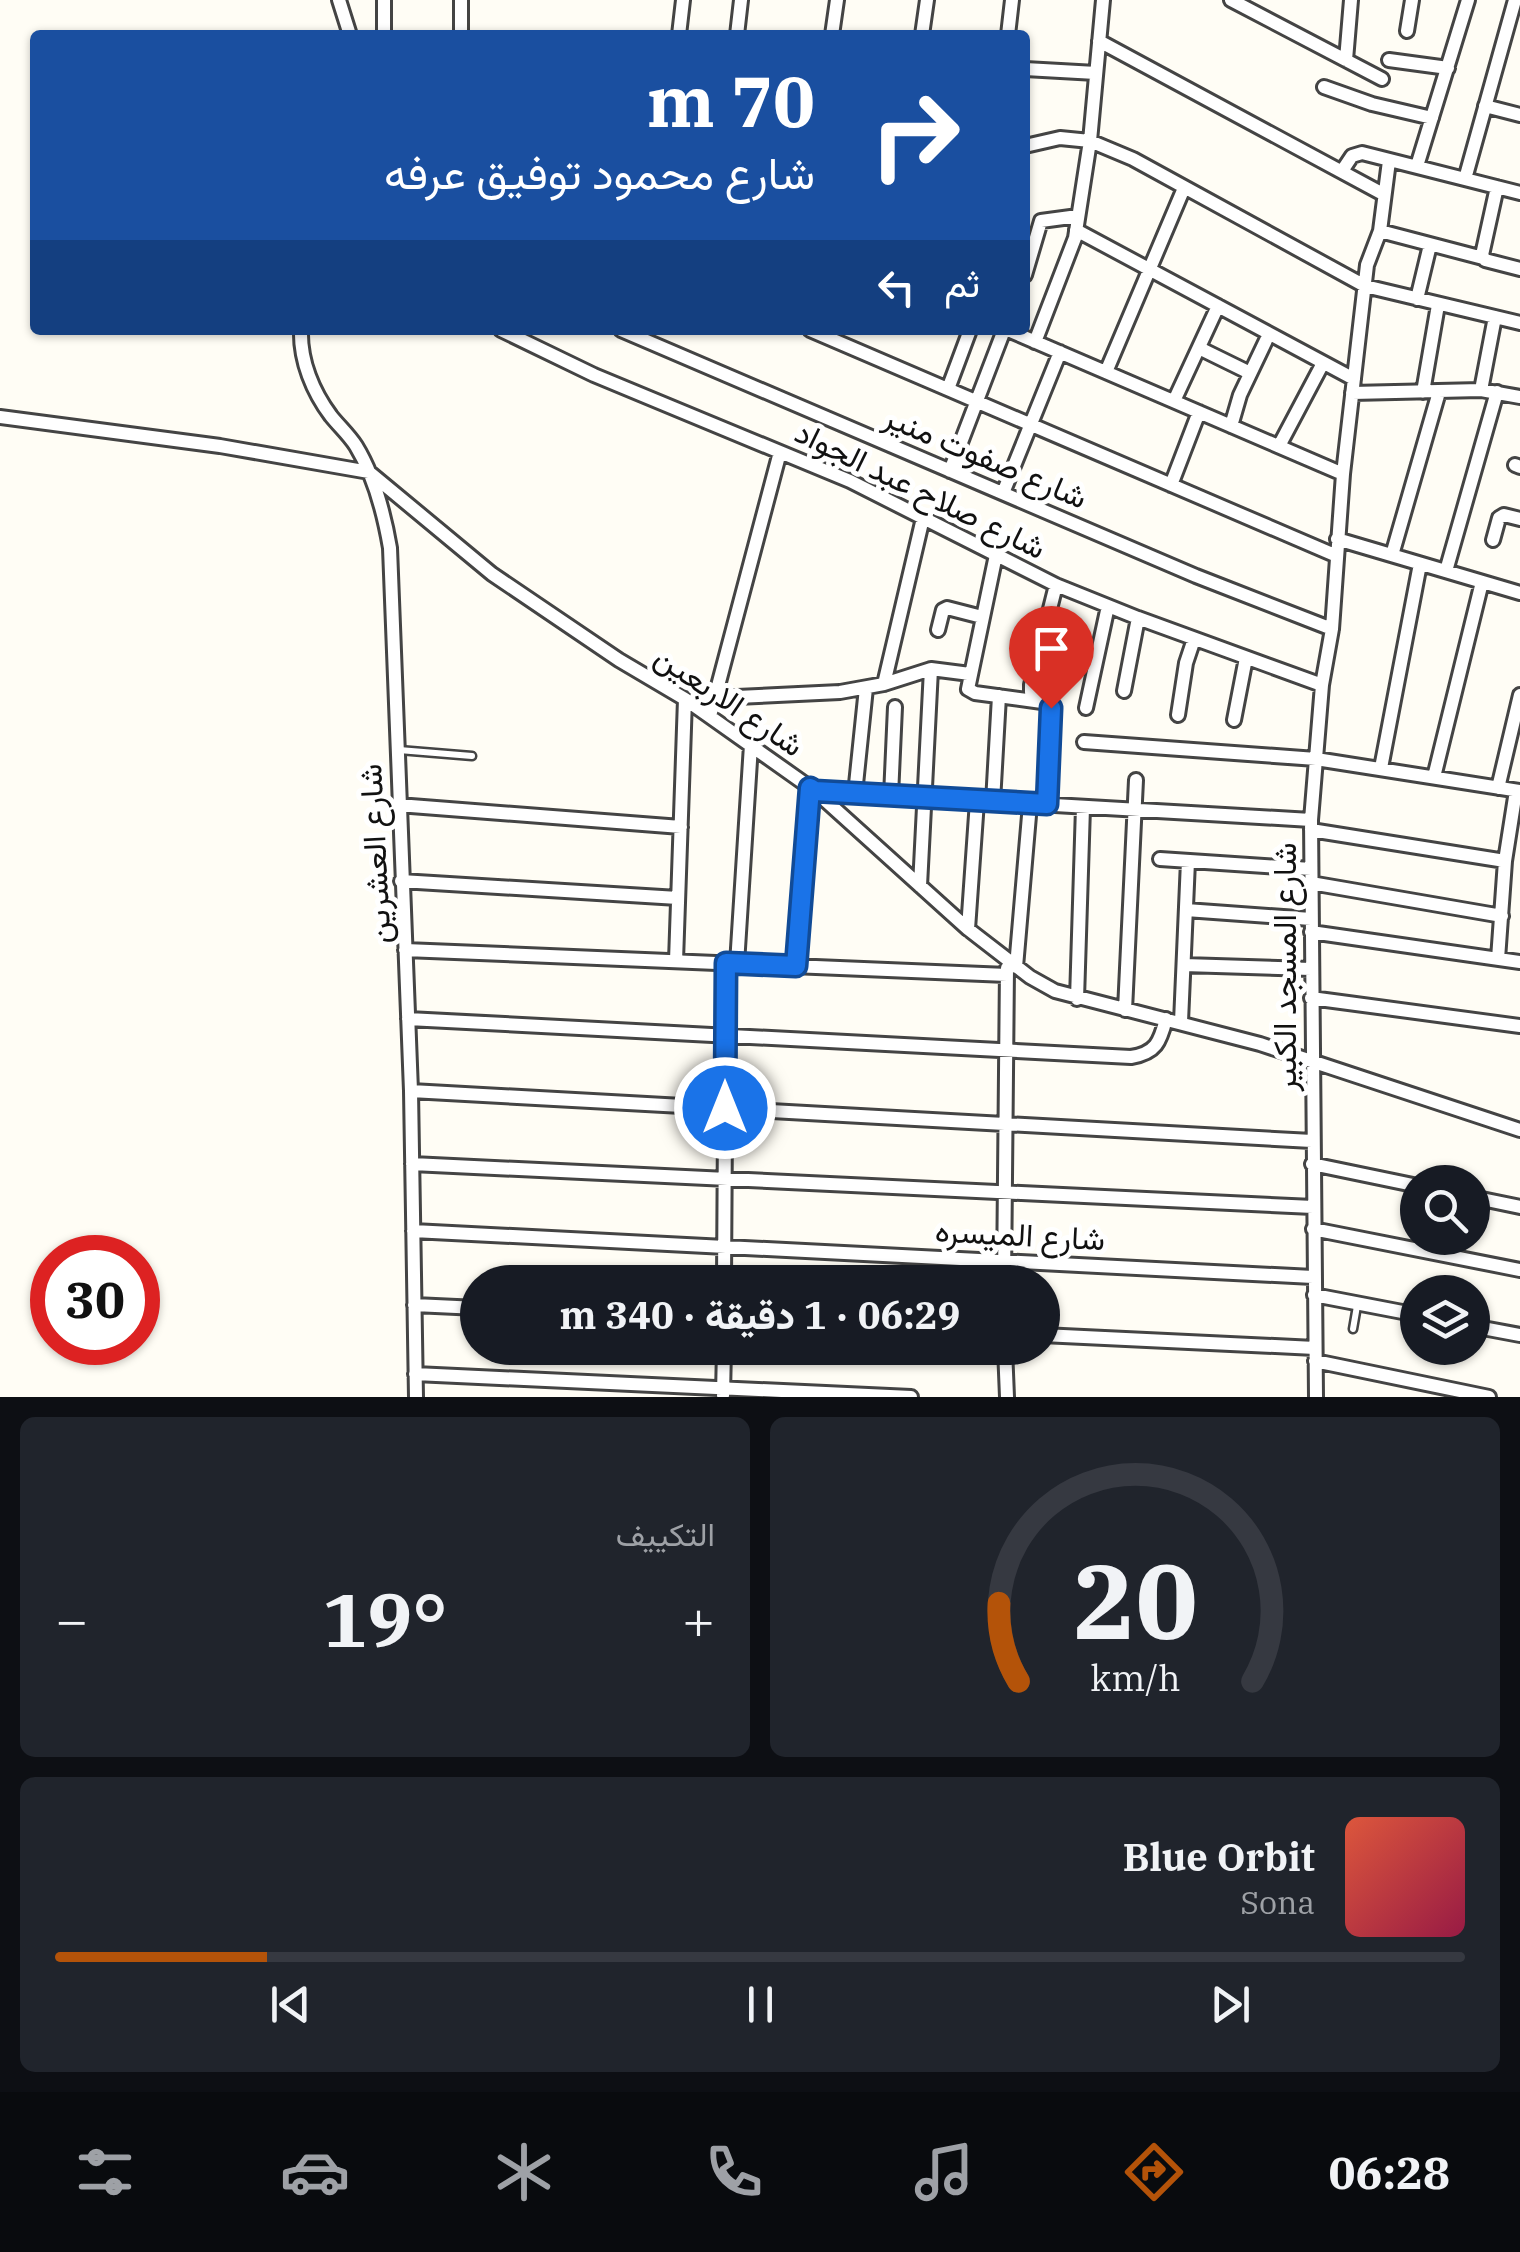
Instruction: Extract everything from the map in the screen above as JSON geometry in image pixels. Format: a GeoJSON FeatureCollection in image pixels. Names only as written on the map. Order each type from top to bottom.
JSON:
{"type":"FeatureCollection","features":[{"type":"Feature","properties":{"kind":"street"},"geometry":{"type":"LineString","coordinates":[[339,0],[348,30]]}},
{"type":"Feature","properties":{"kind":"street"},"geometry":{"type":"LineString","coordinates":[[384,0],[384,30]]}},
{"type":"Feature","properties":{"kind":"street"},"geometry":{"type":"LineString","coordinates":[[461,0],[461,30]]}},
{"type":"Feature","properties":{"kind":"street"},"geometry":{"type":"LineString","coordinates":[[680,30],[683,0]]}},
{"type":"Feature","properties":{"kind":"street"},"geometry":{"type":"LineString","coordinates":[[738,30],[741,0]]}},
{"type":"Feature","properties":{"kind":"street"},"geometry":{"type":"LineString","coordinates":[[833,30],[836,0]]}},
{"type":"Feature","properties":{"kind":"street"},"geometry":{"type":"LineString","coordinates":[[923,30],[927,0]]}},
{"type":"Feature","properties":{"kind":"street"},"geometry":{"type":"LineString","coordinates":[[1009,30],[1012,0]]}},
{"type":"Feature","properties":{"kind":"street"},"geometry":{"type":"LineString","coordinates":[[1035,342],[1077,223],[1090,141],[1103,0]]}},
{"type":"Feature","properties":{"kind":"street"},"geometry":{"type":"LineString","coordinates":[[1231,0],[1382,79]]}},
{"type":"Feature","properties":{"kind":"street"},"geometry":{"type":"LineString","coordinates":[[1263,17],[1265,0]]}},
{"type":"Feature","properties":{"kind":"street"},"geometry":{"type":"LineString","coordinates":[[1346,60],[1352,0]]}},
{"type":"Feature","properties":{"kind":"street"},"geometry":{"type":"LineString","coordinates":[[1407,31],[1412,0]]}},
{"type":"Feature","properties":{"kind":"street"},"geometry":{"type":"LineString","coordinates":[[1417,166],[1468,0]]}},
{"type":"Feature","properties":{"kind":"street"},"geometry":{"type":"LineString","coordinates":[[1464,179],[1515,0]]}},
{"type":"Feature","properties":{"kind":"street"},"geometry":{"type":"LineString","coordinates":[[1099,41],[1383,194]]}},
{"type":"Feature","properties":{"kind":"street"},"geometry":{"type":"LineString","coordinates":[[1388,60],[1448,68]]}},
{"type":"Feature","properties":{"kind":"street"},"geometry":{"type":"LineString","coordinates":[[1030,68],[1096,73]]}},
{"type":"Feature","properties":{"kind":"street"},"geometry":{"type":"LineString","coordinates":[[1324,87],[1372,104],[1432,118]]}},
{"type":"Feature","properties":{"kind":"street"},"geometry":{"type":"LineString","coordinates":[[1485,106],[1519,111]]}},
{"type":"Feature","properties":{"kind":"street"},"geometry":{"type":"LineString","coordinates":[[1030,145],[1060,138],[1090,141],[1133,159],[1365,286],[1520,323]]}},
{"type":"Feature","properties":{"kind":"street"},"geometry":{"type":"LineString","coordinates":[[1342,172],[1356,153],[1520,194]]}},
{"type":"Feature","properties":{"kind":"street","name":"شارع المسجد الكبير"},"geometry":{"type":"LineString","coordinates":[[1316,1397],[1311,825],[1353,386],[1370,254],[1380,232],[1388,162]]}},
{"type":"Feature","properties":{"kind":"street"},"geometry":{"type":"LineString","coordinates":[[1483,258],[1496,187]]}},
{"type":"Feature","properties":{"kind":"street"},"geometry":{"type":"LineString","coordinates":[[1106,372],[1184,188]]}},
{"type":"Feature","properties":{"kind":"street"},"geometry":{"type":"LineString","coordinates":[[1031,231],[1044,220],[1077,223],[1148,269],[1323,363],[1353,386],[1423,392],[1481,390],[1520,397]]}},
{"type":"Feature","properties":{"kind":"street"},"geometry":{"type":"LineString","coordinates":[[1380,232],[1520,269]]}},
{"type":"Feature","properties":{"kind":"street"},"geometry":{"type":"LineString","coordinates":[[1417,299],[1430,245]]}},
{"type":"Feature","properties":{"kind":"street"},"geometry":{"type":"LineString","coordinates":[[1423,392],[1438,304]]}},
{"type":"Feature","properties":{"kind":"street"},"geometry":{"type":"LineString","coordinates":[[1174,402],[1218,306]]}},
{"type":"Feature","properties":{"kind":"street"},"geometry":{"type":"LineString","coordinates":[[1481,390],[1495,317]]}},
{"type":"Feature","properties":{"kind":"street"},"geometry":{"type":"LineString","coordinates":[[1231,426],[1269,334]]}},
{"type":"Feature","properties":{"kind":"street","name":"شارع العشرين"},"geometry":{"type":"LineString","coordinates":[[301,335],[314,390],[355,445],[369,472],[384,512],[390,548],[411,1091],[416,1397]]}},
{"type":"Feature","properties":{"kind":"street","name":"شارع صلاح عبد الجواد"},"geometry":{"type":"LineString","coordinates":[[511,335],[594,375],[850,481],[1056,585],[1322,685]]}},
{"type":"Feature","properties":{"kind":"street","name":"شارع صفوت منير"},"geometry":{"type":"LineString","coordinates":[[633,335],[1196,576],[1332,629]]}},
{"type":"Feature","properties":{"kind":"street"},"geometry":{"type":"LineString","coordinates":[[822,335],[1336,556]]}},
{"type":"Feature","properties":{"kind":"street"},"geometry":{"type":"LineString","coordinates":[[948,389],[968,335]]}},
{"type":"Feature","properties":{"kind":"street"},"geometry":{"type":"LineString","coordinates":[[950,471],[1004,335]]}},
{"type":"Feature","properties":{"kind":"street"},"geometry":{"type":"LineString","coordinates":[[1018,335],[1343,474]]}},
{"type":"Feature","properties":{"kind":"street"},"geometry":{"type":"LineString","coordinates":[[1199,348],[1250,373]]}},
{"type":"Feature","properties":{"kind":"street"},"geometry":{"type":"LineString","coordinates":[[1003,494],[1060,352]]}},
{"type":"Feature","properties":{"kind":"street"},"geometry":{"type":"LineString","coordinates":[[1278,446],[1323,363]]}},
{"type":"Feature","properties":{"kind":"street"},"geometry":{"type":"LineString","coordinates":[[1392,555],[1439,392]]}},
{"type":"Feature","properties":{"kind":"street"},"geometry":{"type":"LineString","coordinates":[[1446,571],[1497,392]]}},
{"type":"Feature","properties":{"kind":"street"},"geometry":{"type":"LineString","coordinates":[[1171,484],[1198,412]]}},
{"type":"Feature","properties":{"kind":"street","name":"شارع الاربعين"},"geometry":{"type":"LineString","coordinates":[[0,417],[220,446],[369,472],[524,596],[686,699],[812,790],[1010,967],[1077,999],[1174,1021],[1520,1130]]}},
{"type":"Feature","properties":{"kind":"street"},"geometry":{"type":"LineString","coordinates":[[710,716],[780,452]]}},
{"type":"Feature","properties":{"kind":"street"},"geometry":{"type":"LineString","coordinates":[[1492,540],[1498,518],[1504,514],[1520,519]]}},
{"type":"Feature","properties":{"kind":"street"},"geometry":{"type":"LineString","coordinates":[[884,684],[924,518]]}},
{"type":"Feature","properties":{"kind":"street"},"geometry":{"type":"LineString","coordinates":[[1337,539],[1520,593]]}},
{"type":"Feature","properties":{"kind":"street"},"geometry":{"type":"LineString","coordinates":[[996,555],[970,674],[971,692],[1050,704]]}},
{"type":"Feature","properties":{"kind":"street"},"geometry":{"type":"LineString","coordinates":[[1381,768],[1420,564]]}},
{"type":"Feature","properties":{"kind":"street"},"geometry":{"type":"LineString","coordinates":[[1434,776],[1482,582]]}},
{"type":"Feature","properties":{"kind":"street"},"geometry":{"type":"LineString","coordinates":[[1050,704],[1032,692],[1031,684],[1056,585]]}},
{"type":"Feature","properties":{"kind":"street"},"geometry":{"type":"LineString","coordinates":[[1086,708],[1108,606]]}},
{"type":"Feature","properties":{"kind":"street"},"geometry":{"type":"LineString","coordinates":[[938,630],[944,608],[982,616]]}},
{"type":"Feature","properties":{"kind":"street"},"geometry":{"type":"LineString","coordinates":[[1124,691],[1138,618]]}},
{"type":"Feature","properties":{"kind":"street"},"geometry":{"type":"LineString","coordinates":[[1178,714],[1183,676],[1194,639]]}},
{"type":"Feature","properties":{"kind":"street"},"geometry":{"type":"LineString","coordinates":[[1234,720],[1246,658]]}},
{"type":"Feature","properties":{"kind":"street"},"geometry":{"type":"LineString","coordinates":[[715,698],[840,692],[884,684],[931,669],[970,674]]}},
{"type":"Feature","properties":{"kind":"street"},"geometry":{"type":"LineString","coordinates":[[920,886],[931,669]]}},
{"type":"Feature","properties":{"kind":"street"},"geometry":{"type":"LineString","coordinates":[[855,794],[866,688]]}},
{"type":"Feature","properties":{"kind":"street"},"geometry":{"type":"LineString","coordinates":[[1498,788],[1516,728],[1520,695]]}},
{"type":"Feature","properties":{"kind":"street"},"geometry":{"type":"LineString","coordinates":[[993,802],[999,696]]}},
{"type":"Feature","properties":{"kind":"street"},"geometry":{"type":"LineString","coordinates":[[676,961],[686,699]]}},
{"type":"Feature","properties":{"kind":"street"},"geometry":{"type":"LineString","coordinates":[[1047,804],[1050,704]]}},
{"type":"Feature","properties":{"kind":"street"},"geometry":{"type":"LineString","coordinates":[[891,796],[895,707]]}},
{"type":"Feature","properties":{"kind":"street"},"geometry":{"type":"LineString","coordinates":[[1084,742],[1316,759],[1518,791],[1505,861],[1498,958]]}},
{"type":"Feature","properties":{"kind":"street"},"geometry":{"type":"LineString","coordinates":[[724,1265],[725,1035],[751,745]]}},
{"type":"Feature","properties":{"kind":"street"},"geometry":{"type":"LineString","coordinates":[[1125,1010],[1136,780]]}},
{"type":"Feature","properties":{"kind":"street"},"geometry":{"type":"LineString","coordinates":[[796,966],[812,790],[1083,806],[1311,825],[1505,861]]}},
{"type":"Feature","properties":{"kind":"street"},"geometry":{"type":"LineString","coordinates":[[968,929],[977,800]]}},
{"type":"Feature","properties":{"kind":"street"},"geometry":{"type":"LineString","coordinates":[[1004,1265],[1010,967],[1030,804]]}},
{"type":"Feature","properties":{"kind":"street"},"geometry":{"type":"LineString","coordinates":[[398,806],[681,827]]}},
{"type":"Feature","properties":{"kind":"street"},"geometry":{"type":"LineString","coordinates":[[1077,999],[1083,806]]}},
{"type":"Feature","properties":{"kind":"street"},"geometry":{"type":"LineString","coordinates":[[1160,860],[1311,876],[1502,916]]}},
{"type":"Feature","properties":{"kind":"street"},"geometry":{"type":"LineString","coordinates":[[408,1019],[1142,1055],[1154,1050],[1174,1021],[1184,965],[1188,861]]}},
{"type":"Feature","properties":{"kind":"street"},"geometry":{"type":"LineString","coordinates":[[1504,880],[1520,882]]}},
{"type":"Feature","properties":{"kind":"street"},"geometry":{"type":"LineString","coordinates":[[401,882],[678,898]]}},
{"type":"Feature","properties":{"kind":"street"},"geometry":{"type":"LineString","coordinates":[[1186,910],[1311,925],[1520,962]]}},
{"type":"Feature","properties":{"kind":"street"},"geometry":{"type":"LineString","coordinates":[[406,950],[796,966],[1010,967]]}},
{"type":"Feature","properties":{"kind":"street"},"geometry":{"type":"LineString","coordinates":[[1184,965],[1311,969]]}},
{"type":"Feature","properties":{"kind":"street"},"geometry":{"type":"LineString","coordinates":[[1311,998],[1520,1026]]}},
{"type":"Feature","properties":{"kind":"street"},"geometry":{"type":"LineString","coordinates":[[411,1091],[1312,1141]]}},
{"type":"Feature","properties":{"kind":"street"},"geometry":{"type":"LineString","coordinates":[[412,1164],[1313,1206]]}},
{"type":"Feature","properties":{"kind":"street"},"geometry":{"type":"LineString","coordinates":[[1312,1164],[1400,1182]]}},
{"type":"Feature","properties":{"kind":"street"},"geometry":{"type":"LineString","coordinates":[[1490,1200],[1520,1206]]}},
{"type":"Feature","properties":{"kind":"street"},"geometry":{"type":"LineString","coordinates":[[1313,1228],[1520,1270]]}},
{"type":"Feature","properties":{"kind":"street","name":"شارع الميسره"},"geometry":{"type":"LineString","coordinates":[[413,1231],[1314,1277]]}},
{"type":"Feature","properties":{"kind":"street"},"geometry":{"type":"LineString","coordinates":[[1314,1295],[1400,1312]]}},
{"type":"Feature","properties":{"kind":"street"},"geometry":{"type":"LineString","coordinates":[[414,1305],[460,1307]]}},
{"type":"Feature","properties":{"kind":"street"},"geometry":{"type":"LineString","coordinates":[[1490,1329],[1520,1335]]}},
{"type":"Feature","properties":{"kind":"street"},"geometry":{"type":"LineString","coordinates":[[1060,1336],[1315,1355],[1489,1397]]}},
{"type":"Feature","properties":{"kind":"street"},"geometry":{"type":"LineString","coordinates":[[723,1393],[724,1365]]}},
{"type":"Feature","properties":{"kind":"street"},"geometry":{"type":"LineString","coordinates":[[1005,1365],[1006,1397]]}},
{"type":"Feature","properties":{"kind":"street"},"geometry":{"type":"LineString","coordinates":[[415,1374],[723,1393],[911,1397]]}},
{"type":"Feature","properties":{"kind":"lane"},"geometry":{"type":"LineString","coordinates":[[396,750],[472,756]]}},
{"type":"Feature","properties":{"kind":"lane"},"geometry":{"type":"LineString","coordinates":[[1353,1329],[1357,1304]]}},
{"type":"Feature","properties":{"kind":"route"},"geometry":{"type":"LineString","coordinates":[[725,1108],[726,963],[796,966],[810,788],[1047,804],[1051,708]]}}]}
